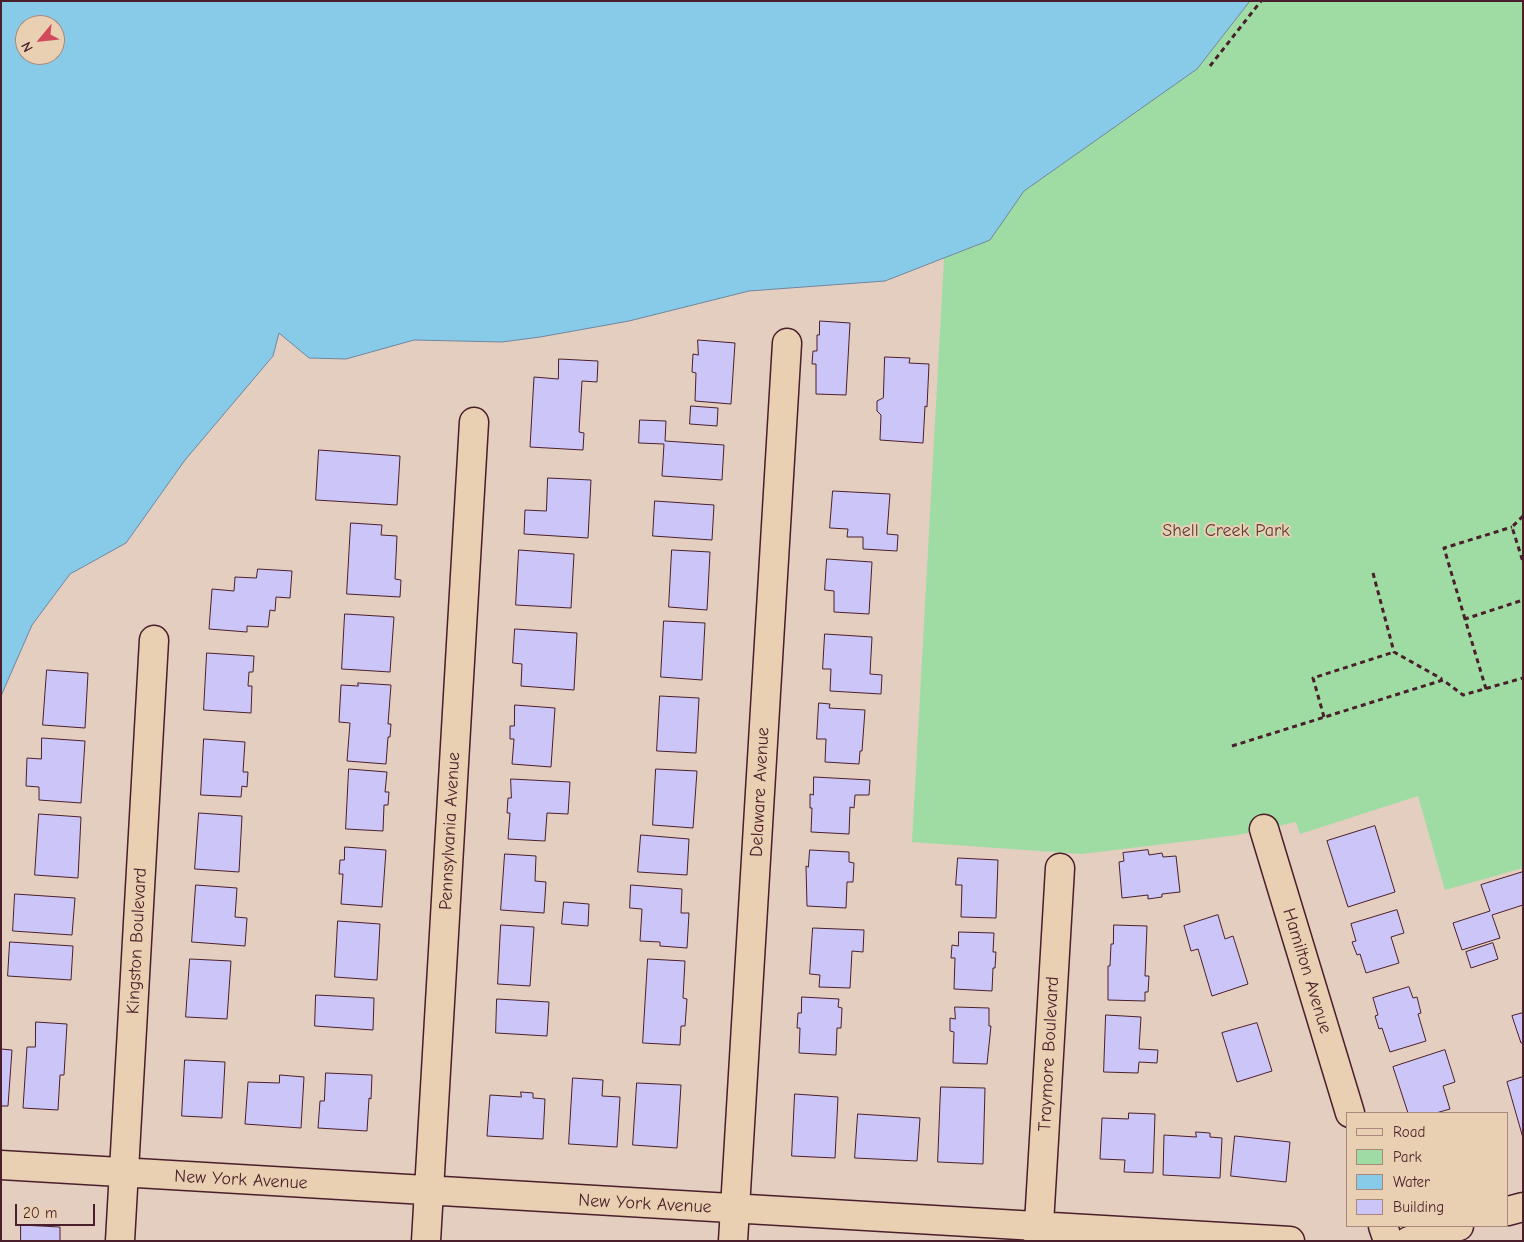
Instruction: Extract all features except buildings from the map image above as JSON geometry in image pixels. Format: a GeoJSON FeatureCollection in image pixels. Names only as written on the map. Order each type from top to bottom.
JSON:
{"type":"FeatureCollection","features":[{"type":"Feature","properties":{"kind":"street","name":"Delaware Avenue"},"geometry":{"type":"LineString","coordinates":[[734,1241],[787,343]]}},
{"type":"Feature","properties":{"kind":"street","name":"Pennsylvania Avenue"},"geometry":{"type":"LineString","coordinates":[[426,1241],[474,422]]}},
{"type":"Feature","properties":{"kind":"street","name":"Kingston Boulevard"},"geometry":{"type":"LineString","coordinates":[[120,1241],[154,640]]}},
{"type":"Feature","properties":{"kind":"street","name":"Hamilton Avenue"},"geometry":{"type":"LineString","coordinates":[[1264,829],[1350,1112]]}},
{"type":"Feature","properties":{"kind":"street","name":"Traymore Boulevard"},"geometry":{"type":"LineString","coordinates":[[1038,1234],[1060,868]]}},
{"type":"Feature","properties":{"kind":"street","name":"New York Avenue"},"geometry":{"type":"LineString","coordinates":[[1,1165],[735,1209],[1038,1234],[1290,1241]]}},
{"type":"Feature","properties":{"kind":"street"},"geometry":{"type":"LineString","coordinates":[[1509,1212],[1523,1207]]}},
{"type":"Feature","properties":{"kind":"street"},"geometry":{"type":"LineString","coordinates":[[1383,1227],[1388,1241]]}},
{"type":"Feature","properties":{"kind":"street"},"geometry":{"type":"LineString","coordinates":[[1409,1241],[1457,1227]]}},
{"type":"Feature","properties":{"kind":"path"},"geometry":{"type":"LineString","coordinates":[[1210,66],[1261,1]]}},
{"type":"Feature","properties":{"kind":"path"},"geometry":{"type":"LineString","coordinates":[[1486,689],[1444,548],[1512,527],[1523,516]]}},
{"type":"Feature","properties":{"kind":"path"},"geometry":{"type":"LineString","coordinates":[[1512,527],[1523,562]]}},
{"type":"Feature","properties":{"kind":"path"},"geometry":{"type":"LineString","coordinates":[[1373,573],[1394,652],[1443,680],[1463,695],[1523,678]]}},
{"type":"Feature","properties":{"kind":"path"},"geometry":{"type":"LineString","coordinates":[[1465,619],[1523,600]]}},
{"type":"Feature","properties":{"kind":"path"},"geometry":{"type":"LineString","coordinates":[[1324,717],[1313,678],[1394,652]]}},
{"type":"Feature","properties":{"kind":"path"},"geometry":{"type":"LineString","coordinates":[[1232,746],[1443,680]]}},
{"type":"Feature","properties":{"kind":"green space","name":"Shell Creek Park"},"geometry":{"type":"Polygon","coordinates":[[[1250,1],[1523,1],[1523,868],[1445,890],[1418,796],[1300,834],[1296,822],[1238,835],[1082,854],[912,842],[944,258],[990,240],[1024,191],[1197,69],[1250,1]]]}},
{"type":"Feature","properties":{"kind":"water"},"geometry":{"type":"Polygon","coordinates":[[[1,1],[1250,1],[1197,69],[1024,191],[990,240],[885,281],[749,291],[629,321],[540,337],[502,342],[414,340],[346,359],[309,358],[279,333],[273,356],[185,460],[126,543],[70,574],[32,625],[1,696],[1,1]]]}}]}
